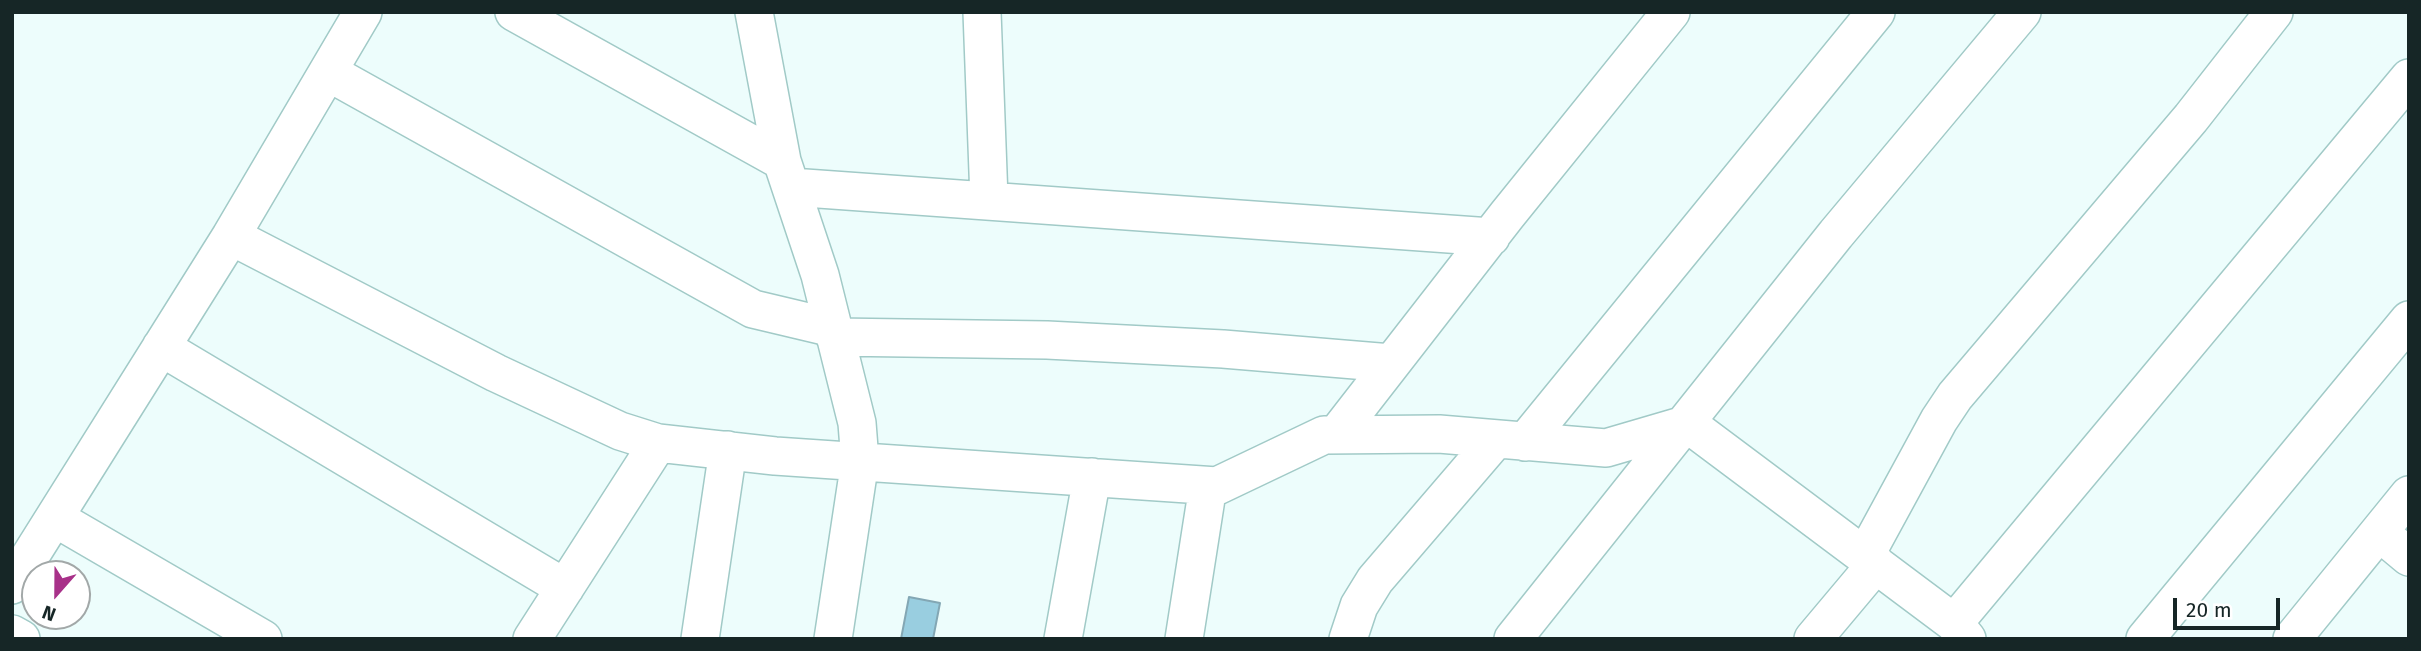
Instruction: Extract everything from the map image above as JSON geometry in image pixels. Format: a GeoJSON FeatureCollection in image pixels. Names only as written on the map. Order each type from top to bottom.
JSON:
{"type":"FeatureCollection","features":[{"type":"Feature","properties":{"kind":"street"},"geometry":{"type":"LineString","coordinates":[[12,585],[231,236],[363,12]]}},
{"type":"Feature","properties":{"kind":"street"},"geometry":{"type":"LineString","coordinates":[[514,12],[786,174],[989,199],[1491,237]]}},
{"type":"Feature","properties":{"kind":"street"},"geometry":{"type":"LineString","coordinates":[[754,12],[786,174],[820,275],[856,423],[860,461],[833,639]]}},
{"type":"Feature","properties":{"kind":"street"},"geometry":{"type":"LineString","coordinates":[[982,12],[989,199]]}},
{"type":"Feature","properties":{"kind":"street"},"geometry":{"type":"LineString","coordinates":[[1336,435],[1671,12]]}},
{"type":"Feature","properties":{"kind":"street"},"geometry":{"type":"LineString","coordinates":[[1348,639],[1359,606],[1375,580],[1511,440],[1876,12]]}},
{"type":"Feature","properties":{"kind":"street"},"geometry":{"type":"LineString","coordinates":[[1513,639],[1688,424],[1836,234],[2022,12]]}},
{"type":"Feature","properties":{"kind":"street"},"geometry":{"type":"LineString","coordinates":[[1813,639],[1871,560],[1939,420],[1955,396],[2191,118],[2274,12]]}},
{"type":"Feature","properties":{"kind":"street"},"geometry":{"type":"LineString","coordinates":[[328,72],[753,309],[834,332],[1223,349],[1391,363]]}},
{"type":"Feature","properties":{"kind":"street"},"geometry":{"type":"LineString","coordinates":[[1688,424],[1871,560],[1960,631],[2409,78]]}},
{"type":"Feature","properties":{"kind":"street"},"geometry":{"type":"LineString","coordinates":[[231,236],[496,373],[620,431],[658,443],[860,461],[1217,486],[1325,435],[1439,434],[1606,448],[1688,424]]}},
{"type":"Feature","properties":{"kind":"street"},"geometry":{"type":"LineString","coordinates":[[2145,639],[2409,320]]}},
{"type":"Feature","properties":{"kind":"street"},"geometry":{"type":"LineString","coordinates":[[161,347],[565,588]]}},
{"type":"Feature","properties":{"kind":"street"},"geometry":{"type":"LineString","coordinates":[[532,639],[658,443]]}},
{"type":"Feature","properties":{"kind":"street"},"geometry":{"type":"LineString","coordinates":[[700,639],[728,450]]}},
{"type":"Feature","properties":{"kind":"street"},"geometry":{"type":"LineString","coordinates":[[1063,639],[1092,477]]}},
{"type":"Feature","properties":{"kind":"street"},"geometry":{"type":"LineString","coordinates":[[1184,639],[1208,486]]}},
{"type":"Feature","properties":{"kind":"street"},"geometry":{"type":"LineString","coordinates":[[2292,639],[2409,495]]}},
{"type":"Feature","properties":{"kind":"street"},"geometry":{"type":"LineString","coordinates":[[55,518],[263,639]]}},
{"type":"Feature","properties":{"kind":"street"},"geometry":{"type":"LineString","coordinates":[[2379,532],[2409,557]]}},
{"type":"Feature","properties":{"kind":"street"},"geometry":{"type":"LineString","coordinates":[[12,634],[20,639]]}},
{"type":"Feature","properties":{"kind":"building"},"geometry":{"type":"Polygon","coordinates":[[[909,597],[940,603],[933,639],[901,639],[909,597]]]}}]}
